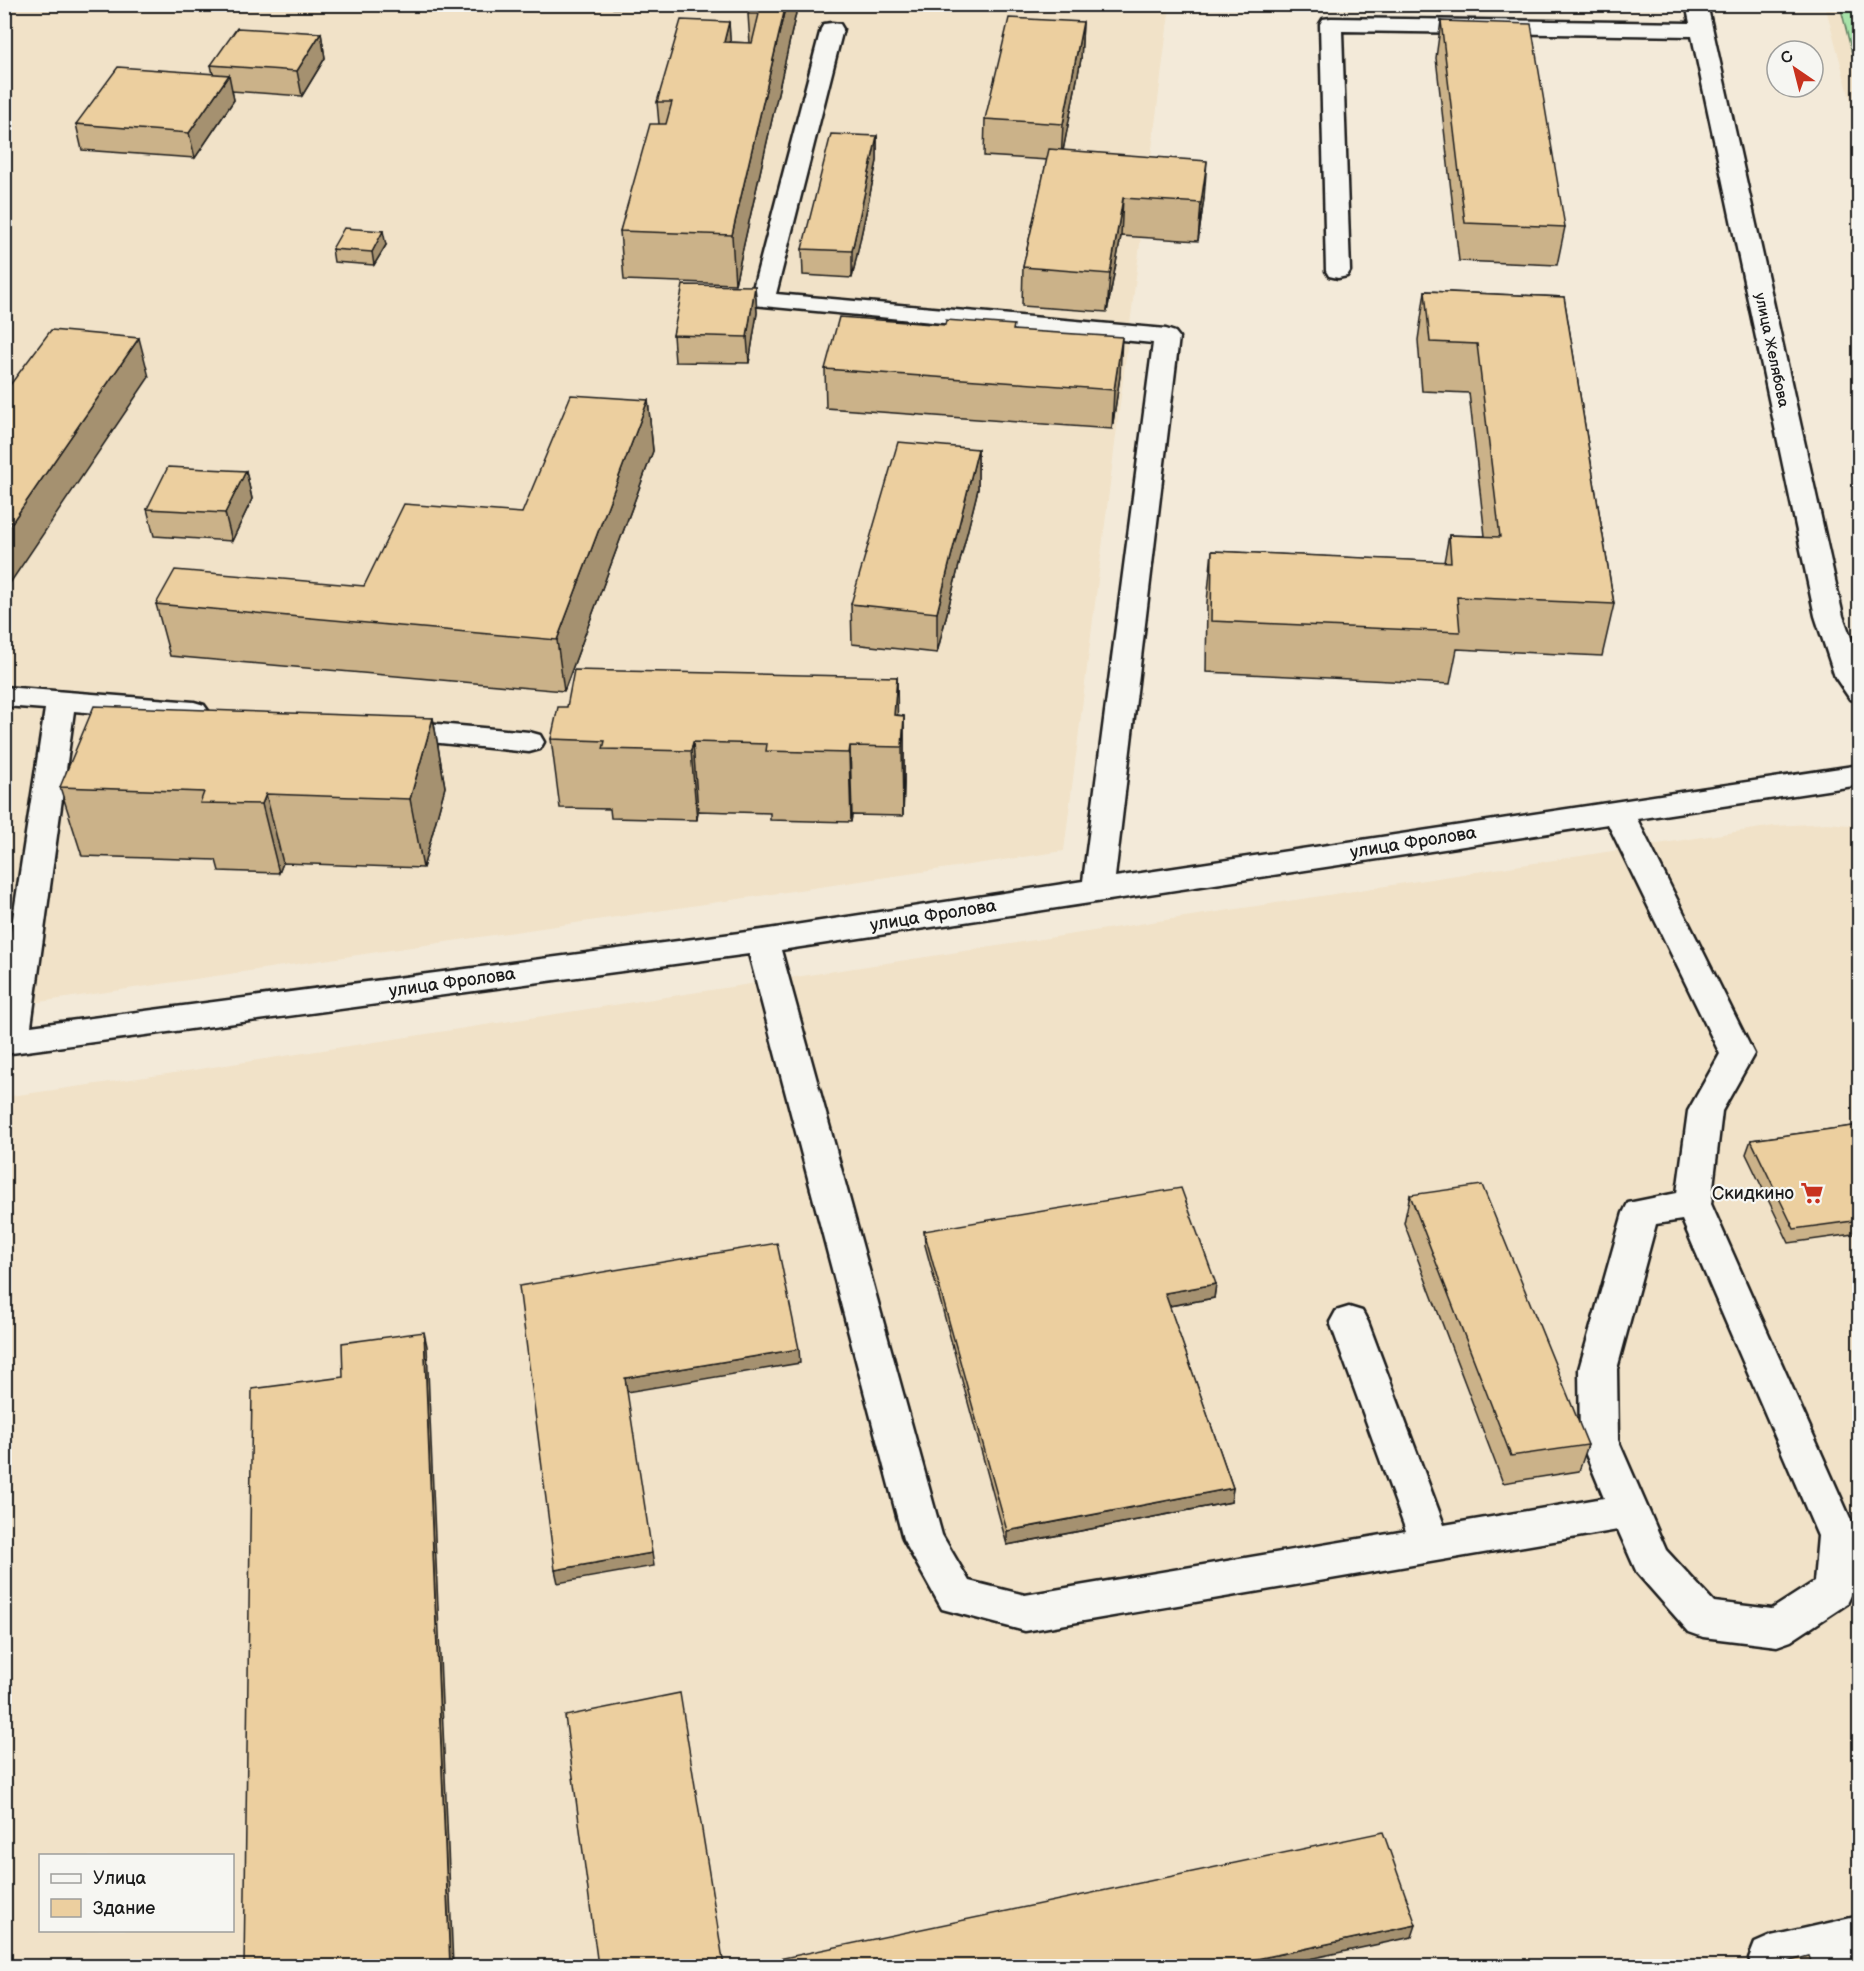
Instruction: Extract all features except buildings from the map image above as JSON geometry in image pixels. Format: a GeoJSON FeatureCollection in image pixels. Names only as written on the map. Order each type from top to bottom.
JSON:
{"type":"FeatureCollection","features":[{"type":"Feature","properties":{"kind":"street","name":"улица Желябова"},"geometry":{"type":"LineString","coordinates":[[1696,4],[1829,616],[1850,677],[1860,692]]}},
{"type":"Feature","properties":{"kind":"street"},"geometry":{"type":"LineString","coordinates":[[1338,271],[1331,24],[1702,30]]}},
{"type":"Feature","properties":{"kind":"street"},"geometry":{"type":"LineString","coordinates":[[832,29],[762,300],[1166,337],[1098,890]]}},
{"type":"Feature","properties":{"kind":"street"},"geometry":{"type":"LineString","coordinates":[[4,696],[225,715]]}},
{"type":"Feature","properties":{"kind":"street"},"geometry":{"type":"LineString","coordinates":[[8,1041],[61,700]]}},
{"type":"Feature","properties":{"kind":"street"},"geometry":{"type":"LineString","coordinates":[[365,727],[529,742]]}},
{"type":"Feature","properties":{"kind":"street","name":"улица Фролова"},"geometry":{"type":"LineString","coordinates":[[8,1041],[762,941],[1860,775]]}},
{"type":"Feature","properties":{"kind":"street"},"geometry":{"type":"LineString","coordinates":[[1617,811],[1737,1054],[1705,1111],[1692,1204],[1838,1536],[1833,1591],[1777,1628],[1703,1619],[1651,1561],[1599,1440],[1598,1369],[1641,1213],[1692,1204]]}},
{"type":"Feature","properties":{"kind":"street"},"geometry":{"type":"LineString","coordinates":[[762,941],[923,1539],[956,1596],[1025,1613],[1628,1511]]}},
{"type":"Feature","properties":{"kind":"street"},"geometry":{"type":"LineString","coordinates":[[1349,1322],[1431,1544]]}},
{"type":"Feature","properties":{"kind":"street"},"geometry":{"type":"LineString","coordinates":[[1775,1966],[1771,1958],[1860,1937]]}},
{"type":"Feature","properties":{"kind":"shaded area"},"geometry":{"type":"Polygon","coordinates":[[[4,5],[1170,5],[1064,851],[5,1007],[4,5]]]}},
{"type":"Feature","properties":{"kind":"shaded area"},"geometry":{"type":"Polygon","coordinates":[[[1825,5],[1859,5],[1859,132],[1825,5]]]}},
{"type":"Feature","properties":{"kind":"shaded area"},"geometry":{"type":"Polygon","coordinates":[[[1828,823],[1859,826],[1859,1966],[5,1966],[4,1097],[174,1073],[1774,826],[1828,823]]]}},
{"type":"Feature","properties":{"kind":"green space"},"geometry":{"type":"Polygon","coordinates":[[[1840,5],[1859,5],[1859,81],[1840,5]]]}},
{"type":"Feature","properties":{"kind":"place","name":"Скидкино"},"geometry":{"type":"Point","coordinates":[1812,1193]}}]}
